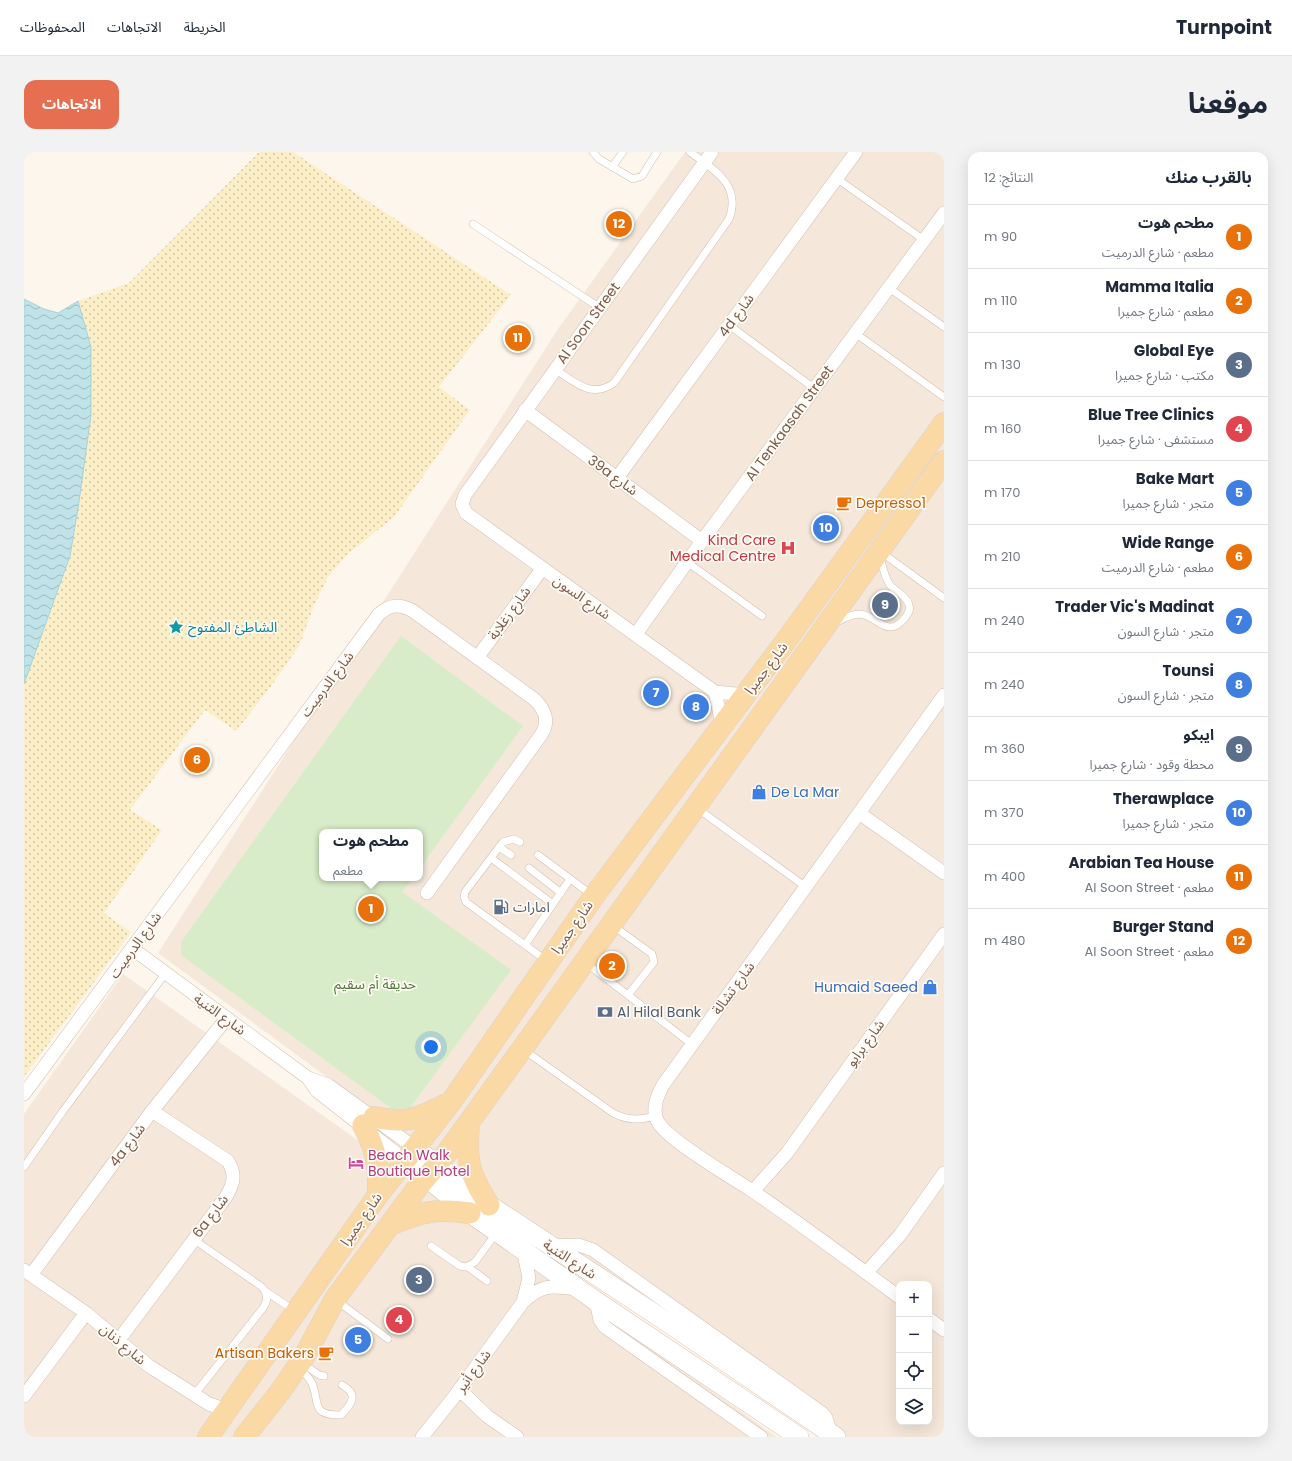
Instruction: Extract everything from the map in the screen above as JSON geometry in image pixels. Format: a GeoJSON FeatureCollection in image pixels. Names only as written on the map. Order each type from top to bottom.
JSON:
{"type":"FeatureCollection","features":[{"type":"Feature","properties":{"kind":"main road","name":"شارع جميرا"},"geometry":{"type":"LineString","coordinates":[[208,1437],[378,1195],[451,1102],[594,896],[722,724],[746,695],[944,423]]}},
{"type":"Feature","properties":{"kind":"main road","name":"شارع جميرا"},"geometry":{"type":"LineString","coordinates":[[244,1437],[298,1365],[335,1299],[469,1122],[944,461]]}},
{"type":"Feature","properties":{"kind":"main road"},"geometry":{"type":"LineString","coordinates":[[378,1195],[376,1154],[368,1122],[399,1122],[413,1120],[451,1102]]}},
{"type":"Feature","properties":{"kind":"main road"},"geometry":{"type":"LineString","coordinates":[[390,1225],[416,1214],[435,1210],[479,1209],[477,1187],[469,1168],[467,1150],[469,1122]]}},
{"type":"Feature","properties":{"kind":"main road","name":"شارع الثنية"},"geometry":{"type":"LineString","coordinates":[[410,1154],[479,1209],[550,1246],[664,1320],[834,1436]]}},
{"type":"Feature","properties":{"kind":"main road","name":"شارع الثنية"},"geometry":{"type":"LineString","coordinates":[[479,1209],[497,1232],[596,1301],[799,1437]]}},
{"type":"Feature","properties":{"kind":"street","name":"4d شارع"},"geometry":{"type":"LineString","coordinates":[[617,478],[856,152]]}},
{"type":"Feature","properties":{"kind":"street","name":"Al Soon Street"},"geometry":{"type":"LineString","coordinates":[[465,495],[708,157]]}},
{"type":"Feature","properties":{"kind":"street","name":"Al Tenkaasah Street"},"geometry":{"type":"LineString","coordinates":[[636,634],[702,541],[944,213]]}},
{"type":"Feature","properties":{"kind":"street","name":"39a شارع"},"geometry":{"type":"LineString","coordinates":[[525,410],[702,541]]}},
{"type":"Feature","properties":{"kind":"street","name":"شارع السون"},"geometry":{"type":"LineString","coordinates":[[465,495],[462,504],[466,513],[715,692]]}},
{"type":"Feature","properties":{"kind":"street","name":"شارع زغلابة"},"geometry":{"type":"LineString","coordinates":[[477,658],[542,569]]}},
{"type":"Feature","properties":{"kind":"street","name":"شارع الدرميت"},"geometry":{"type":"LineString","coordinates":[[24,1094],[383,611],[397,605],[406,606],[540,705],[546,718],[546,725],[541,736],[427,893]]}},
{"type":"Feature","properties":{"kind":"street"},"geometry":{"type":"LineString","coordinates":[[722,724],[715,692],[746,695]]}},
{"type":"Feature","properties":{"kind":"street","name":"شارع تشالة"},"geometry":{"type":"LineString","coordinates":[[656,1116],[656,1104],[660,1091],[944,695]]}},
{"type":"Feature","properties":{"kind":"street"},"geometry":{"type":"LineString","coordinates":[[859,813],[944,873]]}},
{"type":"Feature","properties":{"kind":"street","name":"شارع برايو"},"geometry":{"type":"LineString","coordinates":[[757,1195],[944,934]]}},
{"type":"Feature","properties":{"kind":"street","name":"شارع الثنية"},"geometry":{"type":"LineString","coordinates":[[133,949],[308,1078],[318,1091],[368,1122],[410,1154]]}},
{"type":"Feature","properties":{"kind":"street","name":"4a شارع"},"geometry":{"type":"LineString","coordinates":[[27,1272],[152,1111],[227,1018]]}},
{"type":"Feature","properties":{"kind":"street","name":"6a شارع"},"geometry":{"type":"LineString","coordinates":[[118,1341],[230,1189],[235,1177],[228,1161],[152,1111]]}},
{"type":"Feature","properties":{"kind":"street"},"geometry":{"type":"LineString","coordinates":[[656,1116],[662,1128],[671,1136],[757,1195],[896,1295]]}},
{"type":"Feature","properties":{"kind":"street"},"geometry":{"type":"LineString","coordinates":[[871,1276],[944,1173]]}},
{"type":"Feature","properties":{"kind":"street","name":"شارع أنير"},"geometry":{"type":"LineString","coordinates":[[523,1249],[529,1278],[523,1302]]}},
{"type":"Feature","properties":{"kind":"street","name":"شارع ذنان"},"geometry":{"type":"LineString","coordinates":[[27,1272],[86,1313],[149,1366],[209,1404],[227,1410]]}},
{"type":"Feature","properties":{"kind":"street","name":"شارع أنير"},"geometry":{"type":"LineString","coordinates":[[422,1437],[457,1393],[523,1302],[537,1291],[549,1287],[581,1290]]}},
{"type":"Feature","properties":{"kind":"street"},"geometry":{"type":"LineString","coordinates":[[596,1301],[600,1320],[605,1327],[761,1437]]}},
{"type":"Feature","properties":{"kind":"street"},"geometry":{"type":"LineString","coordinates":[[24,1396],[86,1313]]}},
{"type":"Feature","properties":{"kind":"street"},"geometry":{"type":"LineString","coordinates":[[932,1321],[944,1330]]}},
{"type":"Feature","properties":{"kind":"street"},"geometry":{"type":"LineString","coordinates":[[457,1393],[476,1411],[487,1416],[517,1437]]}},
{"type":"Feature","properties":{"kind":"lane"},"geometry":{"type":"LineString","coordinates":[[593,152],[596,157],[630,179],[636,179],[642,176],[657,152]]}},
{"type":"Feature","properties":{"kind":"lane"},"geometry":{"type":"LineString","coordinates":[[612,167],[623,152]]}},
{"type":"Feature","properties":{"kind":"lane"},"geometry":{"type":"LineString","coordinates":[[555,369],[589,390],[602,390],[614,384],[729,219],[733,203],[730,188],[708,157],[690,152]]}},
{"type":"Feature","properties":{"kind":"lane"},"geometry":{"type":"LineString","coordinates":[[836,178],[924,240]]}},
{"type":"Feature","properties":{"kind":"lane"},"geometry":{"type":"LineString","coordinates":[[473,224],[600,308]]}},
{"type":"Feature","properties":{"kind":"lane"},"geometry":{"type":"LineString","coordinates":[[888,288],[944,327]]}},
{"type":"Feature","properties":{"kind":"lane"},"geometry":{"type":"LineString","coordinates":[[729,325],[814,389]]}},
{"type":"Feature","properties":{"kind":"lane"},"geometry":{"type":"LineString","coordinates":[[855,333],[944,397]]}},
{"type":"Feature","properties":{"kind":"lane"},"geometry":{"type":"LineString","coordinates":[[879,551],[944,598]]}},
{"type":"Feature","properties":{"kind":"lane"},"geometry":{"type":"LineString","coordinates":[[824,628],[856,614],[866,616],[884,626],[892,627],[899,624],[908,613],[909,604],[888,581],[879,551]]}},
{"type":"Feature","properties":{"kind":"lane"},"geometry":{"type":"LineString","coordinates":[[687,562],[762,616]]}},
{"type":"Feature","properties":{"kind":"lane"},"geometry":{"type":"LineString","coordinates":[[696,808],[806,888]]}},
{"type":"Feature","properties":{"kind":"lane"},"geometry":{"type":"LineString","coordinates":[[520,842],[510,839],[503,842],[465,892],[464,900],[548,962]]}},
{"type":"Feature","properties":{"kind":"lane"},"geometry":{"type":"LineString","coordinates":[[499,847],[511,855]]}},
{"type":"Feature","properties":{"kind":"lane"},"geometry":{"type":"LineString","coordinates":[[538,855],[594,896]]}},
{"type":"Feature","properties":{"kind":"lane"},"geometry":{"type":"LineString","coordinates":[[491,858],[553,904]]}},
{"type":"Feature","properties":{"kind":"lane"},"geometry":{"type":"LineString","coordinates":[[528,868],[561,893]]}},
{"type":"Feature","properties":{"kind":"lane"},"geometry":{"type":"LineString","coordinates":[[525,944],[570,879]]}},
{"type":"Feature","properties":{"kind":"lane"},"geometry":{"type":"LineString","coordinates":[[612,925],[652,954],[654,962],[628,995]]}},
{"type":"Feature","properties":{"kind":"lane"},"geometry":{"type":"LineString","coordinates":[[584,962],[693,1045]]}},
{"type":"Feature","properties":{"kind":"lane"},"geometry":{"type":"LineString","coordinates":[[24,1167],[63,1111],[165,974]]}},
{"type":"Feature","properties":{"kind":"lane"},"geometry":{"type":"LineString","coordinates":[[522,1049],[613,1113],[627,1119],[635,1120],[656,1116]]}},
{"type":"Feature","properties":{"kind":"lane"},"geometry":{"type":"LineString","coordinates":[[468,1267],[475,1262],[497,1232]]}},
{"type":"Feature","properties":{"kind":"lane"},"geometry":{"type":"LineString","coordinates":[[193,1239],[296,1312]]}},
{"type":"Feature","properties":{"kind":"lane"},"geometry":{"type":"LineString","coordinates":[[431,1246],[460,1266],[468,1267],[487,1281]]}},
{"type":"Feature","properties":{"kind":"lane"},"geometry":{"type":"LineString","coordinates":[[194,1395],[266,1304],[267,1295],[265,1291]]}},
{"type":"Feature","properties":{"kind":"lane"},"geometry":{"type":"LineString","coordinates":[[335,1299],[388,1339]]}},
{"type":"Feature","properties":{"kind":"lane"},"geometry":{"type":"LineString","coordinates":[[298,1365],[324,1376]]}},
{"type":"Feature","properties":{"kind":"lane"},"geometry":{"type":"LineString","coordinates":[[298,1365],[313,1384],[316,1404],[321,1411],[328,1415],[341,1415],[352,1405],[353,1398],[349,1388],[342,1385]]}},
{"type":"Feature","properties":{"kind":"shaded area"},"geometry":{"type":"Polygon","coordinates":[[[685,152],[944,152],[944,1437],[818,1437],[158,953],[558,329],[685,152]]]}},
{"type":"Feature","properties":{"kind":"shaded area"},"geometry":{"type":"Polygon","coordinates":[[[123,974],[777,1437],[24,1437],[24,1114],[123,974]]]}},
{"type":"Feature","properties":{"kind":"sand","name":"الشاطئ المفتوح"},"geometry":{"type":"Polygon","coordinates":[[[259,152],[293,152],[511,295],[439,387],[470,410],[394,517],[349,553],[328,577],[313,608],[299,646],[269,689],[236,731],[205,710],[130,810],[162,830],[104,913],[131,932],[24,1077],[24,684],[70,556],[91,415],[91,347],[78,301],[129,283],[259,152]]]}},
{"type":"Feature","properties":{"kind":"green space","name":"حديقة أم سقيم"},"geometry":{"type":"Polygon","coordinates":[[[401,636],[523,726],[423,864],[423,829],[319,829],[319,881],[411,881],[402,892],[511,970],[410,1108],[392,1109],[181,955],[181,942],[401,636]]]}},
{"type":"Feature","properties":{"kind":"water"},"geometry":{"type":"Polygon","coordinates":[[[24,299],[44,309],[58,313],[78,301],[91,347],[91,415],[70,556],[24,684],[24,299]]]}},
{"type":"Feature","properties":{"kind":"place","name":"Burger Stand"},"geometry":{"type":"Point","coordinates":[619,224]}},
{"type":"Feature","properties":{"kind":"place","name":"Arabian Tea House"},"geometry":{"type":"Point","coordinates":[518,338]}},
{"type":"Feature","properties":{"kind":"place","name":"Depresso1"},"geometry":{"type":"Point","coordinates":[844,503]}},
{"type":"Feature","properties":{"kind":"place","name":"Therawplace"},"geometry":{"type":"Point","coordinates":[826,528]}},
{"type":"Feature","properties":{"kind":"place","name":"Kind Care Medical Centre"},"geometry":{"type":"Point","coordinates":[788,548]}},
{"type":"Feature","properties":{"kind":"place","name":"ايبكو"},"geometry":{"type":"Point","coordinates":[885,605]}},
{"type":"Feature","properties":{"kind":"place","name":"الشاطئ المفتوح"},"geometry":{"type":"Point","coordinates":[176,627]}},
{"type":"Feature","properties":{"kind":"place","name":"Trader Vic's Madinat"},"geometry":{"type":"Point","coordinates":[656,693]}},
{"type":"Feature","properties":{"kind":"place","name":"Tounsi"},"geometry":{"type":"Point","coordinates":[696,707]}},
{"type":"Feature","properties":{"kind":"place","name":"Wide Range"},"geometry":{"type":"Point","coordinates":[197,760]}},
{"type":"Feature","properties":{"kind":"place","name":"De La Mar"},"geometry":{"type":"Point","coordinates":[759,792]}},
{"type":"Feature","properties":{"kind":"place","name":"امارات"},"geometry":{"type":"Point","coordinates":[501,907]}},
{"type":"Feature","properties":{"kind":"place","name":"مطحم هوت"},"geometry":{"type":"Point","coordinates":[371,909]}},
{"type":"Feature","properties":{"kind":"place","name":"Mamma Italia"},"geometry":{"type":"Point","coordinates":[612,966]}},
{"type":"Feature","properties":{"kind":"place","name":"Humaid Saeed"},"geometry":{"type":"Point","coordinates":[930,987]}},
{"type":"Feature","properties":{"kind":"place","name":"Al Hilal Bank"},"geometry":{"type":"Point","coordinates":[605,1012]}},
{"type":"Feature","properties":{"kind":"place","name":"Beach Walk Boutique Hotel"},"geometry":{"type":"Point","coordinates":[356,1163]}},
{"type":"Feature","properties":{"kind":"place","name":"Global Eye"},"geometry":{"type":"Point","coordinates":[419,1280]}},
{"type":"Feature","properties":{"kind":"place","name":"Blue Tree Clinics"},"geometry":{"type":"Point","coordinates":[399,1320]}},
{"type":"Feature","properties":{"kind":"place","name":"Bake Mart"},"geometry":{"type":"Point","coordinates":[358,1340]}},
{"type":"Feature","properties":{"kind":"place","name":"Artisan Bakers"},"geometry":{"type":"Point","coordinates":[326,1353]}}]}
